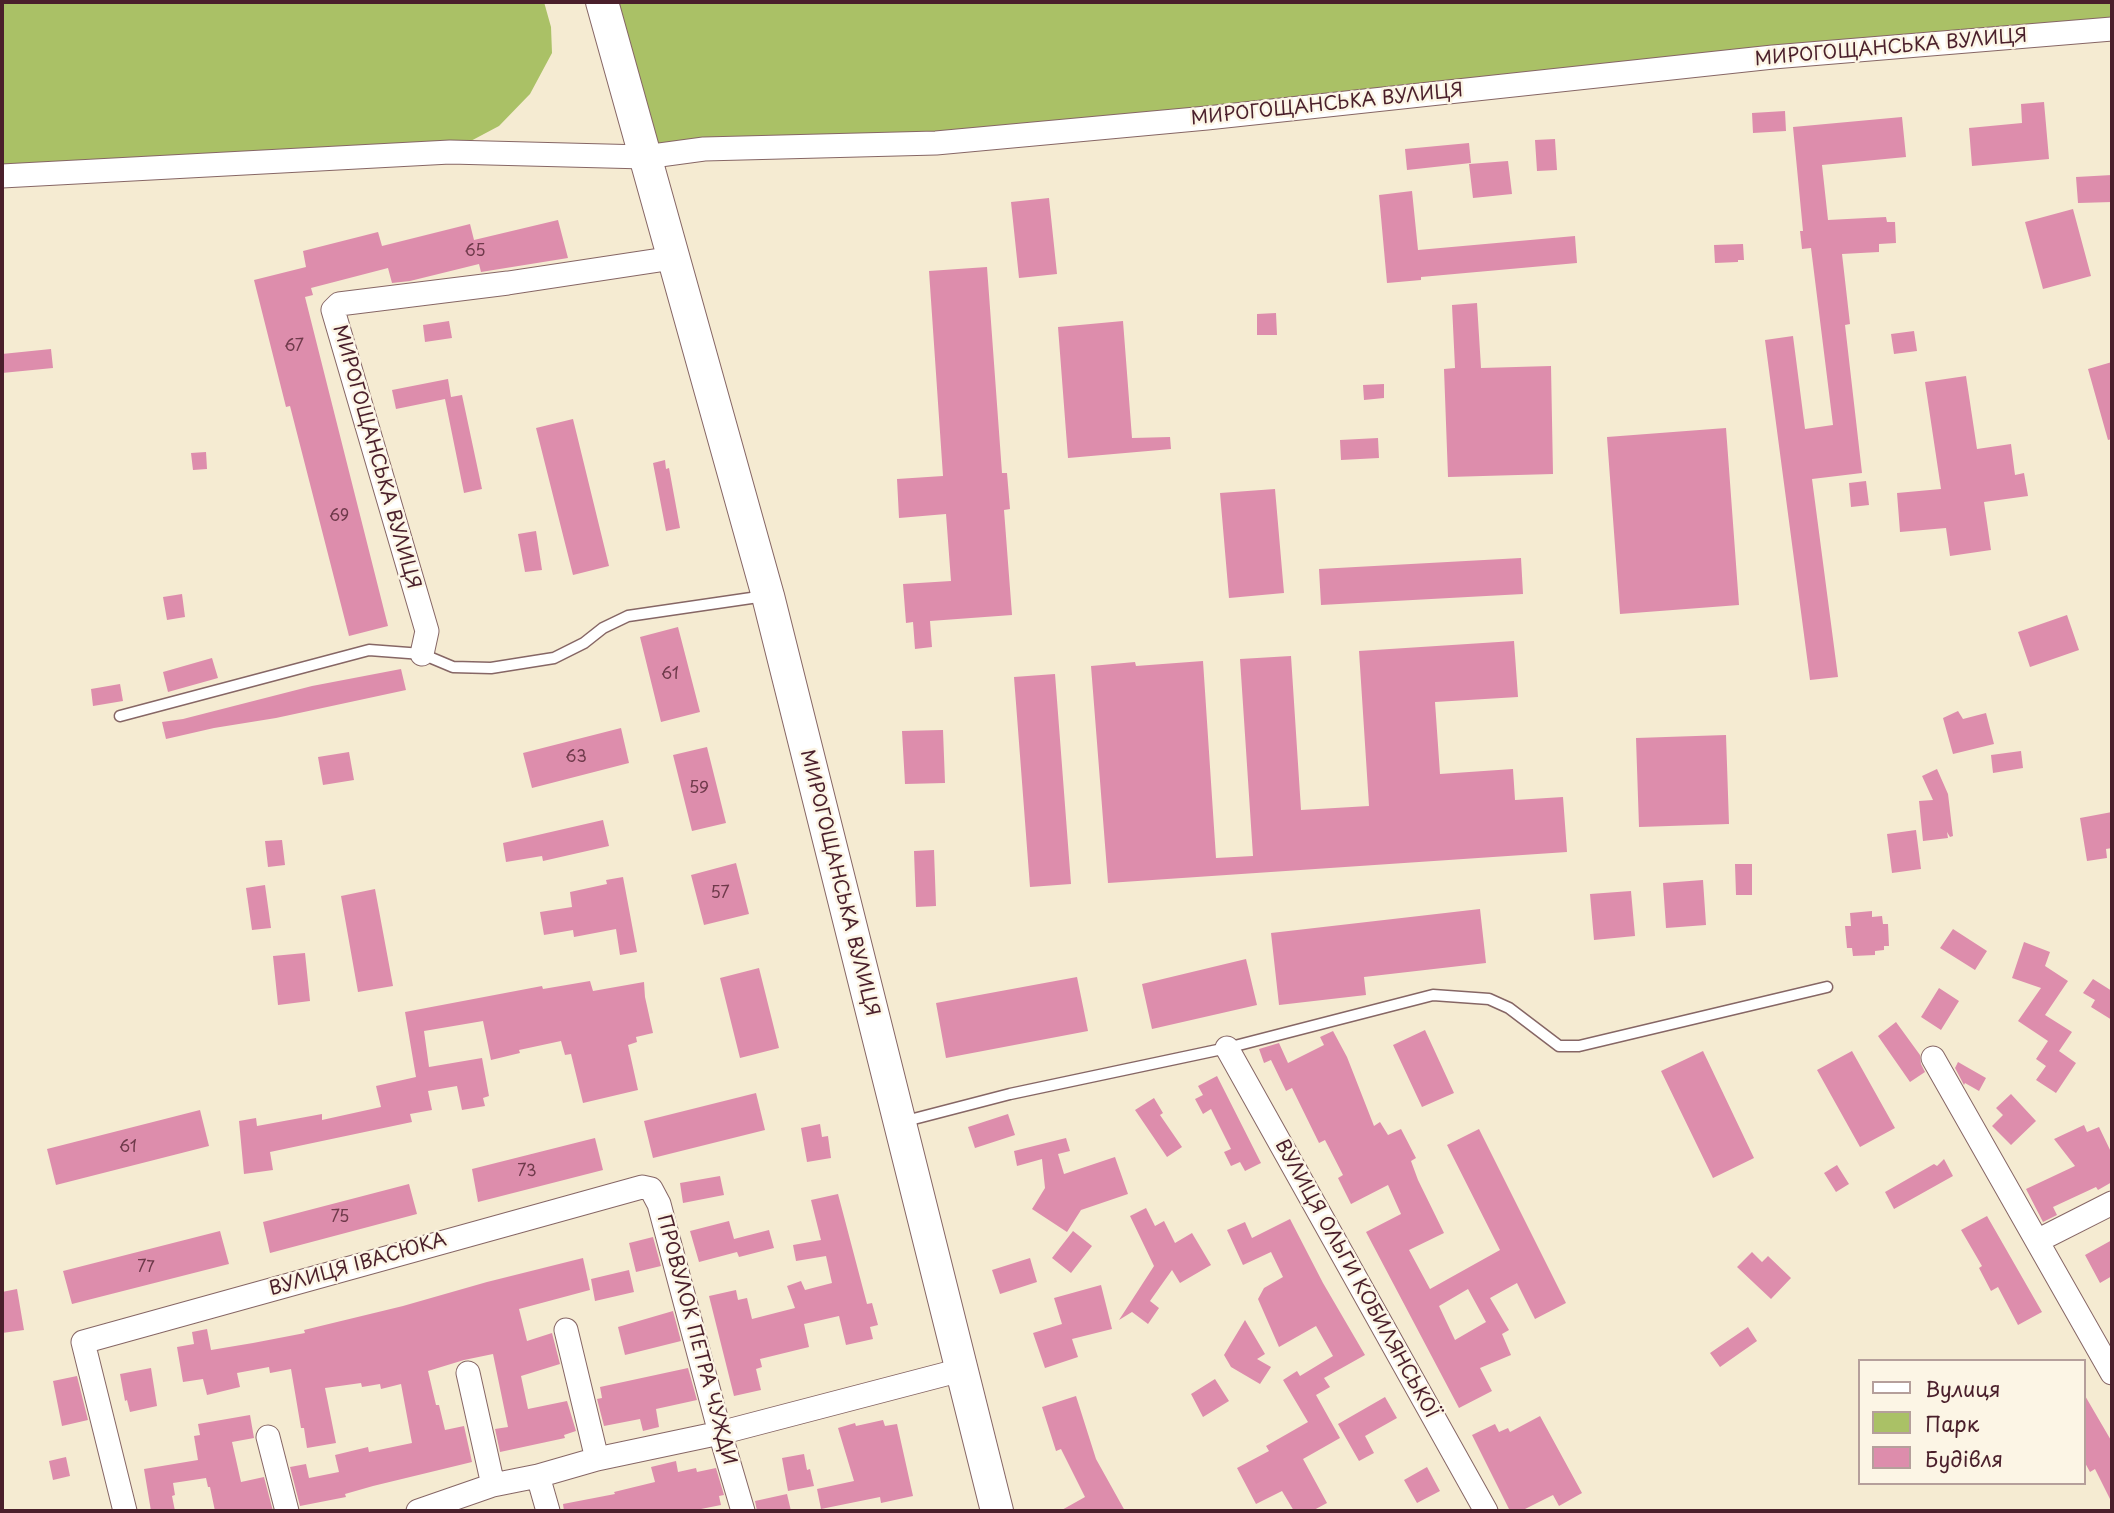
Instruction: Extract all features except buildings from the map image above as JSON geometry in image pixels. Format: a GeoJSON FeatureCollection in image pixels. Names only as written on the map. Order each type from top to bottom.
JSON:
{"type":"FeatureCollection","features":[{"type":"Feature","properties":{"kind":"main road"},"geometry":{"type":"LineString","coordinates":[[603,2],[645,157]]}},
{"type":"Feature","properties":{"kind":"main road","name":"МИРОГОЩАНСЬКА ВУЛИЦЯ"},"geometry":{"type":"LineString","coordinates":[[645,157],[768,596],[997,1511]]}},
{"type":"Feature","properties":{"kind":"street","name":"МИРОГОЩАНСЬКА ВУЛИЦЯ"},"geometry":{"type":"LineString","coordinates":[[645,157],[704,149],[936,143],[1221,117],[1773,57],[2112,29]]}},
{"type":"Feature","properties":{"kind":"street"},"geometry":{"type":"LineString","coordinates":[[2,176],[450,152],[645,157]]}},
{"type":"Feature","properties":{"kind":"street","name":"МИРОГОЩАНСЬКА ВУЛИЦЯ"},"geometry":{"type":"LineString","coordinates":[[422,654],[427,631],[333,310],[339,304],[509,283],[673,258]]}},
{"type":"Feature","properties":{"kind":"street","name":"ВУЛИЦЯ ОЛЬГИ КОБИЛЯНСЬКОЇ"},"geometry":{"type":"LineString","coordinates":[[1227,1048],[1484,1510]]}},
{"type":"Feature","properties":{"kind":"street"},"geometry":{"type":"LineString","coordinates":[[1933,1058],[2112,1373]]}},
{"type":"Feature","properties":{"kind":"street","name":"ВУЛИЦЯ ІВАСЮКА"},"geometry":{"type":"LineString","coordinates":[[125,1511],[83,1344],[85,1341],[632,1189]]}},
{"type":"Feature","properties":{"kind":"street","name":"ПРОВУЛОК ПЕТРА ЧУЖДИ"},"geometry":{"type":"LineString","coordinates":[[632,1189],[651,1189],[657,1196],[743,1511]]}},
{"type":"Feature","properties":{"kind":"street"},"geometry":{"type":"LineString","coordinates":[[2037,1241],[2112,1203]]}},
{"type":"Feature","properties":{"kind":"street"},"geometry":{"type":"LineString","coordinates":[[566,1330],[597,1459]]}},
{"type":"Feature","properties":{"kind":"street"},"geometry":{"type":"LineString","coordinates":[[418,1511],[493,1485],[538,1476],[597,1459],[720,1433],[961,1370]]}},
{"type":"Feature","properties":{"kind":"street"},"geometry":{"type":"LineString","coordinates":[[468,1373],[493,1485]]}},
{"type":"Feature","properties":{"kind":"street"},"geometry":{"type":"LineString","coordinates":[[268,1437],[287,1511]]}},
{"type":"Feature","properties":{"kind":"street"},"geometry":{"type":"LineString","coordinates":[[538,1476],[548,1511]]}},
{"type":"Feature","properties":{"kind":"lane"},"geometry":{"type":"LineString","coordinates":[[120,716],[369,649],[422,654],[453,667],[491,668],[554,658],[628,616],[768,596]]}},
{"type":"Feature","properties":{"kind":"lane"},"geometry":{"type":"LineString","coordinates":[[899,1122],[1010,1094],[1227,1048],[1433,995],[1489,999],[1509,1009],[1559,1046],[1579,1046],[1827,988]]}},
{"type":"Feature","properties":{"kind":"green space"},"geometry":{"type":"Polygon","coordinates":[[[2,2],[544,2],[551,27],[552,53],[530,94],[499,126],[450,152],[2,176],[2,2]]]}},
{"type":"Feature","properties":{"kind":"green space"},"geometry":{"type":"Polygon","coordinates":[[[602,2],[2112,2],[2112,29],[1207,118],[645,157],[602,2]]]}}]}
